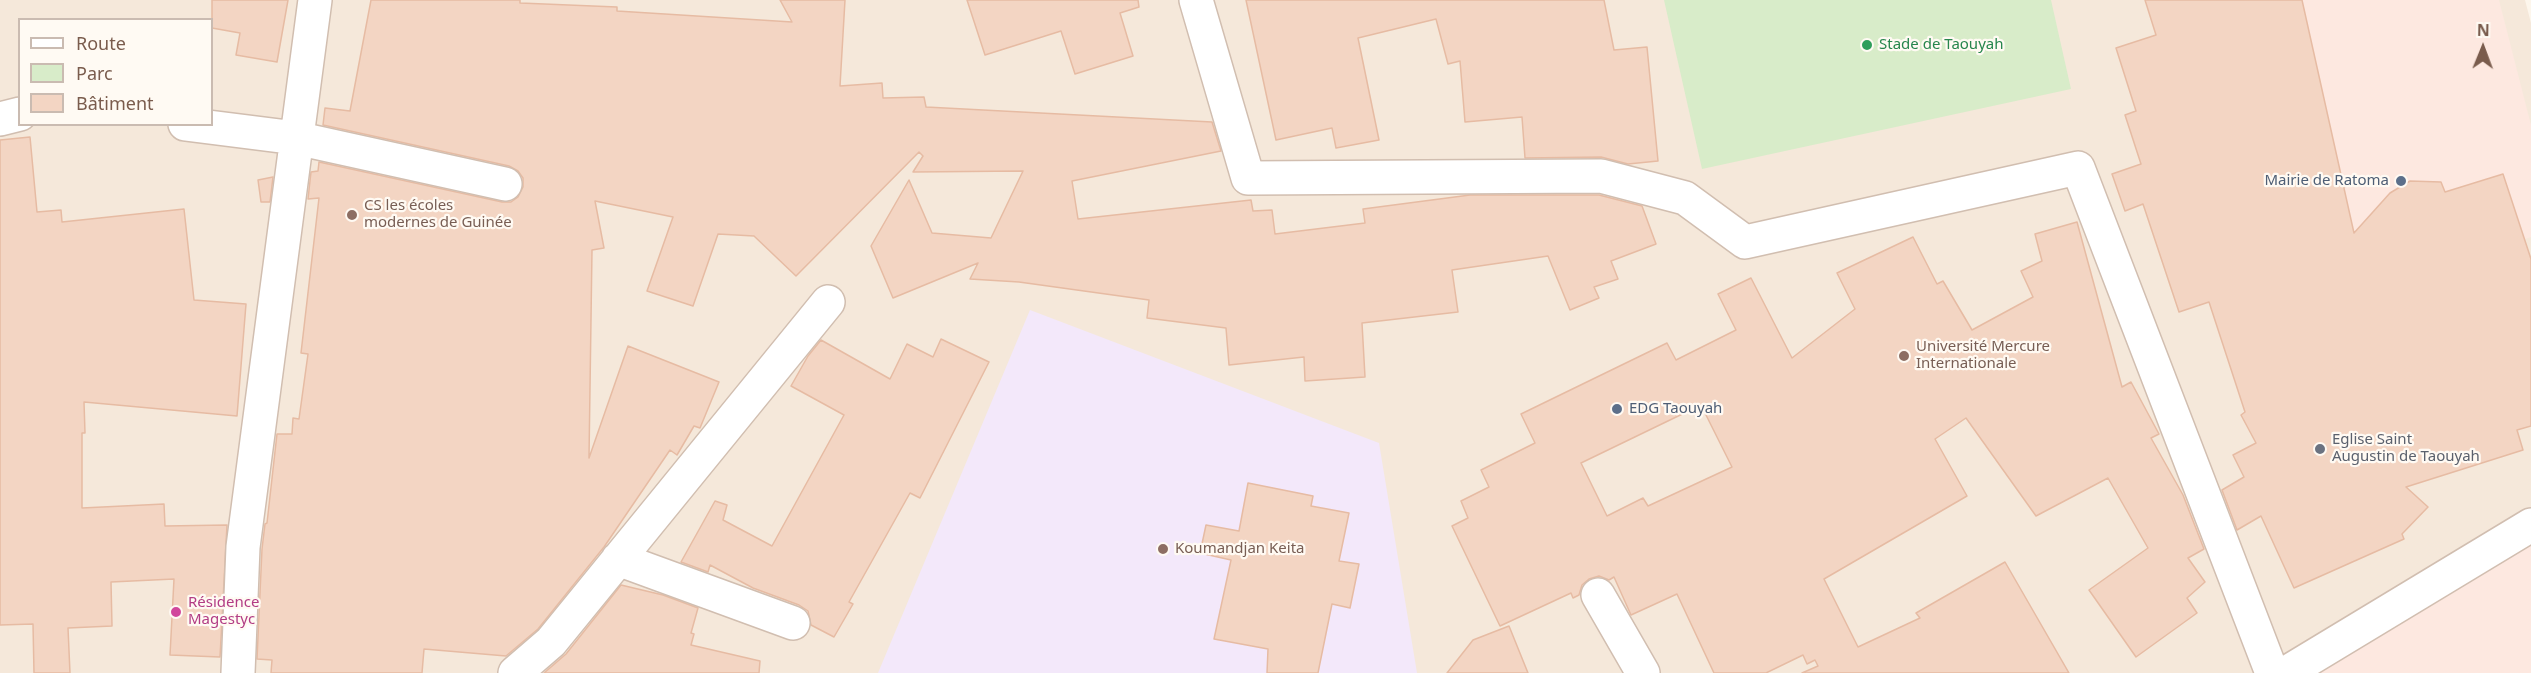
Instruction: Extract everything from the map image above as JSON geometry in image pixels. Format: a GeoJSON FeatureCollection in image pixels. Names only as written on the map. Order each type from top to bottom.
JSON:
{"type":"FeatureCollection","features":[{"type":"Feature","properties":{"kind":"street"},"geometry":{"type":"LineString","coordinates":[[238,673],[243,548],[315,0]]}},
{"type":"Feature","properties":{"kind":"street"},"geometry":{"type":"LineString","coordinates":[[1196,0],[1248,178],[1601,176],[1685,198],[1745,242],[2078,168],[2272,673]]}},
{"type":"Feature","properties":{"kind":"street"},"geometry":{"type":"LineString","coordinates":[[0,120],[18,115]]}},
{"type":"Feature","properties":{"kind":"street"},"geometry":{"type":"LineString","coordinates":[[201,126],[296,138],[505,184]]}},
{"type":"Feature","properties":{"kind":"street"},"geometry":{"type":"LineString","coordinates":[[515,673],[551,642],[828,302]]}},
{"type":"Feature","properties":{"kind":"street"},"geometry":{"type":"LineString","coordinates":[[2286,673],[2531,525]]}},
{"type":"Feature","properties":{"kind":"street"},"geometry":{"type":"LineString","coordinates":[[618,559],[793,623]]}},
{"type":"Feature","properties":{"kind":"street"},"geometry":{"type":"LineString","coordinates":[[1599,595],[1643,673]]}},
{"type":"Feature","properties":{"kind":"shaded area"},"geometry":{"type":"Polygon","coordinates":[[[0,0],[2525,0],[2531,23],[2531,673],[0,673],[0,0]]]}},
{"type":"Feature","properties":{"kind":"shaded area","name":"Mairie de Ratoma"},"geometry":{"type":"Polygon","coordinates":[[[2222,0],[2499,0],[2531,125],[2531,237],[2345,298],[2222,0]]]}},
{"type":"Feature","properties":{"kind":"shaded area","name":"Koumandjan Keita"},"geometry":{"type":"Polygon","coordinates":[[[1030,310],[1379,443],[1417,673],[878,673],[1030,310]]]}},
{"type":"Feature","properties":{"kind":"shaded area"},"geometry":{"type":"Polygon","coordinates":[[[2531,542],[2531,673],[2317,673],[2531,542]]]}},
{"type":"Feature","properties":{"kind":"green space","name":"Stade de Taouyah"},"geometry":{"type":"Polygon","coordinates":[[[1664,0],[2051,0],[2071,89],[1702,169],[1664,0]]]}},
{"type":"Feature","properties":{"kind":"building"},"geometry":{"type":"Polygon","coordinates":[[[212,0],[288,0],[277,62],[236,55],[240,33],[213,28],[212,0]]]}},
{"type":"Feature","properties":{"kind":"building"},"geometry":{"type":"Polygon","coordinates":[[[371,0],[520,0],[520,3],[617,7],[617,11],[792,22],[780,0],[845,0],[840,86],[882,83],[883,98],[924,97],[926,107],[1212,122],[1221,151],[1072,181],[1078,219],[1251,200],[1253,211],[1272,210],[1275,234],[1365,223],[1363,209],[1470,195],[1599,195],[1642,206],[1656,244],[1611,261],[1618,279],[1594,287],[1599,298],[1570,310],[1548,256],[1452,270],[1458,312],[1362,323],[1365,377],[1305,381],[1304,357],[1229,365],[1226,328],[1147,318],[1149,300],[1019,282],[970,279],[978,263],[893,298],[871,246],[909,180],[932,233],[991,238],[1023,171],[913,172],[923,156],[919,152],[796,276],[754,236],[718,234],[693,306],[647,291],[673,217],[595,201],[604,248],[592,250],[589,458],[628,346],[719,382],[700,428],[694,426],[677,455],[670,450],[604,547],[538,629],[506,656],[424,649],[422,673],[271,673],[272,660],[257,659],[262,549],[277,434],[292,434],[293,418],[299,419],[308,354],[301,353],[319,198],[308,199],[311,172],[318,171],[319,162],[502,202],[511,202],[518,197],[523,187],[523,178],[518,171],[509,166],[323,125],[325,108],[350,111],[371,0]]]}},
{"type":"Feature","properties":{"kind":"building"},"geometry":{"type":"Polygon","coordinates":[[[967,0],[1138,0],[1139,7],[1120,13],[1133,56],[1075,74],[1061,31],[985,55],[967,0]]]}},
{"type":"Feature","properties":{"kind":"building"},"geometry":{"type":"Polygon","coordinates":[[[1246,0],[1604,0],[1614,50],[1647,47],[1658,161],[1628,164],[1601,157],[1525,158],[1522,117],[1465,122],[1460,61],[1448,64],[1436,19],[1358,38],[1379,140],[1336,148],[1332,128],[1276,140],[1246,0]]]}},
{"type":"Feature","properties":{"kind":"building"},"geometry":{"type":"Polygon","coordinates":[[[2145,0],[2302,0],[2354,233],[2390,193],[2410,181],[2441,182],[2445,192],[2503,174],[2531,259],[2531,426],[2517,430],[2523,450],[2406,487],[2428,507],[2402,534],[2404,539],[2294,588],[2261,516],[2237,530],[2222,490],[2244,477],[2233,455],[2256,443],[2241,415],[2245,412],[2209,302],[2179,312],[2143,204],[2125,211],[2112,174],[2141,164],[2125,115],[2136,111],[2116,48],[2156,35],[2145,0]]]}},
{"type":"Feature","properties":{"kind":"building"},"geometry":{"type":"Polygon","coordinates":[[[30,137],[37,212],[61,210],[62,222],[184,209],[194,300],[246,304],[237,416],[84,402],[82,508],[164,504],[165,526],[227,525],[220,657],[170,655],[174,579],[111,582],[112,626],[68,628],[70,673],[34,673],[33,624],[0,625],[0,140],[30,137]]]}},
{"type":"Feature","properties":{"kind":"building"},"geometry":{"type":"Polygon","coordinates":[[[273,177],[270,202],[261,202],[258,180],[273,177]]]}},
{"type":"Feature","properties":{"kind":"building"},"geometry":{"type":"Polygon","coordinates":[[[2077,222],[2122,387],[2131,382],[2159,434],[2151,438],[2183,495],[2204,549],[2188,558],[2205,582],[2187,598],[2197,613],[2136,657],[2089,590],[2148,548],[2108,478],[2036,516],[1966,418],[1935,439],[1967,496],[1824,579],[1858,647],[1920,618],[1916,613],[2005,562],[2069,673],[1802,673],[1818,666],[1815,660],[1807,664],[1803,655],[1766,673],[1714,673],[1677,594],[1631,615],[1614,577],[1609,580],[1599,576],[1589,579],[1582,585],[1579,595],[1573,598],[1571,593],[1500,626],[1452,526],[1468,518],[1461,501],[1489,487],[1481,470],[1535,443],[1521,414],[1667,343],[1676,360],[1736,330],[1718,294],[1751,278],[1792,358],[1855,309],[1837,273],[1913,237],[1937,284],[1943,281],[1972,330],[2033,297],[2021,271],[2042,261],[2035,234],[2077,222]],[[1701,405],[1581,463],[1607,516],[1643,498],[1648,506],[1732,467],[1701,405]]]}},
{"type":"Feature","properties":{"kind":"building"},"geometry":{"type":"Polygon","coordinates":[[[941,339],[989,362],[920,498],[910,493],[849,602],[853,604],[834,637],[811,625],[808,611],[799,605],[753,588],[710,565],[708,572],[681,562],[715,501],[727,505],[723,520],[772,546],[844,415],[791,386],[808,356],[821,340],[890,379],[907,344],[933,357],[941,339]]]}},
{"type":"Feature","properties":{"kind":"building"},"geometry":{"type":"Polygon","coordinates":[[[1248,483],[1313,496],[1311,506],[1349,513],[1339,561],[1359,564],[1350,608],[1332,604],[1318,673],[1267,673],[1268,649],[1214,639],[1231,560],[1200,553],[1206,525],[1239,531],[1248,483]]]}},
{"type":"Feature","properties":{"kind":"building"},"geometry":{"type":"Polygon","coordinates":[[[621,585],[663,595],[698,608],[691,633],[694,634],[691,645],[760,661],[759,673],[544,673],[566,654],[621,585]]]}},
{"type":"Feature","properties":{"kind":"building"},"geometry":{"type":"Polygon","coordinates":[[[1509,626],[1528,673],[1447,673],[1473,640],[1509,626]]]}},
{"type":"Feature","properties":{"kind":"place","name":"Stade de Taouyah"},"geometry":{"type":"Point","coordinates":[1867,45]}},
{"type":"Feature","properties":{"kind":"place","name":"Mairie de Ratoma"},"geometry":{"type":"Point","coordinates":[2401,181]}},
{"type":"Feature","properties":{"kind":"place","name":"CS les écoles modernes de Guinée"},"geometry":{"type":"Point","coordinates":[352,215]}},
{"type":"Feature","properties":{"kind":"place","name":"Université Mercure Internationale"},"geometry":{"type":"Point","coordinates":[1904,356]}},
{"type":"Feature","properties":{"kind":"place","name":"EDG Taouyah"},"geometry":{"type":"Point","coordinates":[1617,409]}},
{"type":"Feature","properties":{"kind":"place","name":"Eglise Saint Augustin de Taouyah"},"geometry":{"type":"Point","coordinates":[2320,449]}},
{"type":"Feature","properties":{"kind":"place","name":"Koumandjan Keita"},"geometry":{"type":"Point","coordinates":[1163,549]}},
{"type":"Feature","properties":{"kind":"place","name":"Résidence Magestyc"},"geometry":{"type":"Point","coordinates":[176,612]}}]}
